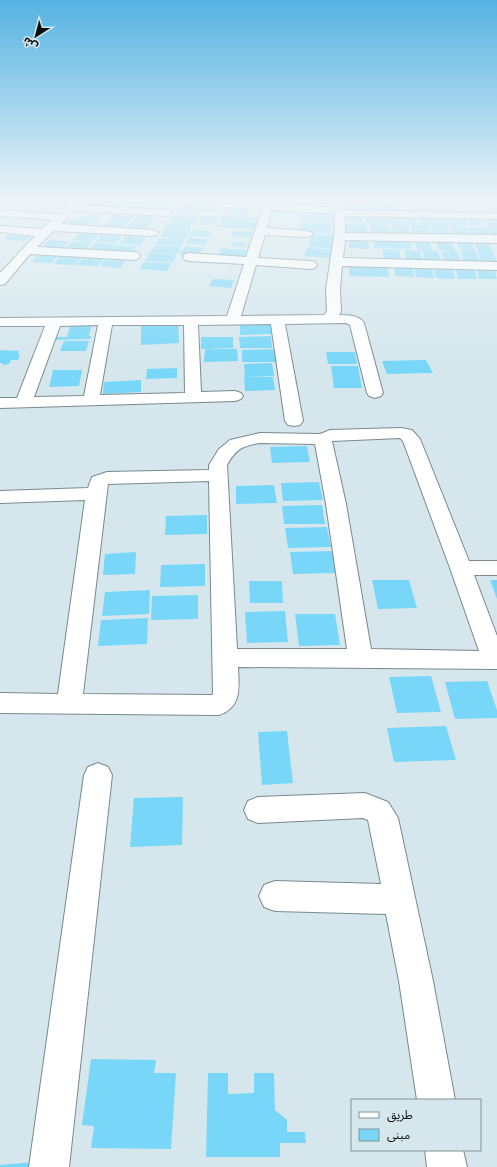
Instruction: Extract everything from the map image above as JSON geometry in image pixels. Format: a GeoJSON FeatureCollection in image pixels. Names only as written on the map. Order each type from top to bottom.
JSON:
{"type":"FeatureCollection","features":[{"type":"Feature","properties":{"kind":"street"},"geometry":{"type":"LineString","coordinates":[[7,258],[24,254],[132,260],[138,252]]}},
{"type":"Feature","properties":{"kind":"street"},"geometry":{"type":"LineString","coordinates":[[233,319],[253,252]]}},
{"type":"Feature","properties":{"kind":"street"},"geometry":{"type":"LineString","coordinates":[[329,318],[334,312],[333,289],[338,252]]}},
{"type":"Feature","properties":{"kind":"street"},"geometry":{"type":"LineString","coordinates":[[0,280],[24,254]]}},
{"type":"Feature","properties":{"kind":"street"},"geometry":{"type":"LineString","coordinates":[[189,257],[312,265]]}},
{"type":"Feature","properties":{"kind":"street"},"geometry":{"type":"LineString","coordinates":[[337,262],[497,266]]}},
{"type":"Feature","properties":{"kind":"street"},"geometry":{"type":"LineString","coordinates":[[278,319],[294,422]]}},
{"type":"Feature","properties":{"kind":"street"},"geometry":{"type":"LineString","coordinates":[[0,322],[348,319],[356,323],[375,393]]}},
{"type":"Feature","properties":{"kind":"street"},"geometry":{"type":"LineString","coordinates":[[191,320],[193,397]]}},
{"type":"Feature","properties":{"kind":"street"},"geometry":{"type":"LineString","coordinates":[[91,400],[106,321]]}},
{"type":"Feature","properties":{"kind":"street"},"geometry":{"type":"LineString","coordinates":[[24,402],[54,322]]}},
{"type":"Feature","properties":{"kind":"street"},"geometry":{"type":"LineString","coordinates":[[0,403],[235,396]]}},
{"type":"Feature","properties":{"kind":"street"},"geometry":{"type":"LineString","coordinates":[[0,703],[219,705],[223,701],[227,690],[218,465],[228,449],[241,442],[270,437],[323,439],[330,435],[401,433],[409,436],[496,660],[226,658]]}},
{"type":"Feature","properties":{"kind":"street"},"geometry":{"type":"LineString","coordinates":[[323,439],[336,504],[360,658]]}},
{"type":"Feature","properties":{"kind":"street"},"geometry":{"type":"LineString","coordinates":[[69,703],[96,494],[99,481],[107,478],[219,475]]}},
{"type":"Feature","properties":{"kind":"street"},"geometry":{"type":"LineString","coordinates":[[0,497],[96,494]]}},
{"type":"Feature","properties":{"kind":"street"},"geometry":{"type":"LineString","coordinates":[[461,568],[497,568]]}},
{"type":"Feature","properties":{"kind":"street"},"geometry":{"type":"LineString","coordinates":[[49,1167],[98,775]]}},
{"type":"Feature","properties":{"kind":"street"},"geometry":{"type":"LineString","coordinates":[[258,810],[365,805],[378,812],[383,818],[416,981],[436,1099]]}},
{"type":"Feature","properties":{"kind":"street"},"geometry":{"type":"LineString","coordinates":[[275,896],[400,899]]}},
{"type":"Feature","properties":{"kind":"street"},"geometry":{"type":"LineString","coordinates":[[444,1151],[447,1167]]}},
{"type":"Feature","properties":{"kind":"building"},"geometry":{"type":"Polygon","coordinates":[[[150,252],[178,252],[177,254],[150,252]]]}},
{"type":"Feature","properties":{"kind":"building"},"geometry":{"type":"Polygon","coordinates":[[[181,252],[200,252],[198,256],[179,255],[181,252]]]}},
{"type":"Feature","properties":{"kind":"building"},"geometry":{"type":"Polygon","coordinates":[[[219,252],[246,252],[244,257],[217,256],[219,252]]]}},
{"type":"Feature","properties":{"kind":"building"},"geometry":{"type":"Polygon","coordinates":[[[305,252],[333,252],[332,258],[304,256],[305,252]]]}},
{"type":"Feature","properties":{"kind":"building"},"geometry":{"type":"Polygon","coordinates":[[[383,252],[399,252],[401,260],[384,260],[383,252]]]}},
{"type":"Feature","properties":{"kind":"building"},"geometry":{"type":"Polygon","coordinates":[[[404,252],[420,252],[423,261],[406,260],[404,252]]]}},
{"type":"Feature","properties":{"kind":"building"},"geometry":{"type":"Polygon","coordinates":[[[423,252],[438,252],[441,261],[425,261],[423,252]]]}},
{"type":"Feature","properties":{"kind":"building"},"geometry":{"type":"Polygon","coordinates":[[[441,252],[458,252],[461,262],[444,261],[441,252]]]}},
{"type":"Feature","properties":{"kind":"building"},"geometry":{"type":"Polygon","coordinates":[[[461,252],[477,252],[480,262],[464,261],[461,252]]]}},
{"type":"Feature","properties":{"kind":"building"},"geometry":{"type":"Polygon","coordinates":[[[478,252],[493,252],[497,262],[482,262],[478,252]]]}},
{"type":"Feature","properties":{"kind":"building"},"geometry":{"type":"Polygon","coordinates":[[[149,253],[176,255],[173,262],[145,261],[149,253]]]}},
{"type":"Feature","properties":{"kind":"building"},"geometry":{"type":"Polygon","coordinates":[[[39,254],[59,255],[51,263],[31,262],[39,254]]]}},
{"type":"Feature","properties":{"kind":"building"},"geometry":{"type":"Polygon","coordinates":[[[61,255],[82,257],[75,265],[54,264],[61,255]]]}},
{"type":"Feature","properties":{"kind":"building"},"geometry":{"type":"Polygon","coordinates":[[[84,257],[105,258],[98,266],[77,265],[84,257]]]}},
{"type":"Feature","properties":{"kind":"building"},"geometry":{"type":"Polygon","coordinates":[[[105,260],[125,261],[120,268],[100,266],[105,260]]]}},
{"type":"Feature","properties":{"kind":"building"},"geometry":{"type":"Polygon","coordinates":[[[144,262],[171,263],[167,271],[139,269],[144,262]]]}},
{"type":"Feature","properties":{"kind":"building"},"geometry":{"type":"Polygon","coordinates":[[[349,266],[388,267],[389,277],[349,276],[349,266]]]}},
{"type":"Feature","properties":{"kind":"building"},"geometry":{"type":"Polygon","coordinates":[[[394,266],[412,266],[414,277],[395,276],[394,266]]]}},
{"type":"Feature","properties":{"kind":"building"},"geometry":{"type":"Polygon","coordinates":[[[414,267],[432,268],[434,278],[416,277],[414,267]]]}},
{"type":"Feature","properties":{"kind":"building"},"geometry":{"type":"Polygon","coordinates":[[[434,268],[453,268],[455,279],[436,278],[434,268]]]}},
{"type":"Feature","properties":{"kind":"building"},"geometry":{"type":"Polygon","coordinates":[[[456,268],[474,269],[477,279],[458,279],[456,268]]]}},
{"type":"Feature","properties":{"kind":"building"},"geometry":{"type":"Polygon","coordinates":[[[477,268],[494,269],[497,279],[479,279],[477,268]]]}},
{"type":"Feature","properties":{"kind":"building"},"geometry":{"type":"Polygon","coordinates":[[[213,279],[234,280],[231,288],[209,286],[213,279]]]}},
{"type":"Feature","properties":{"kind":"building"},"geometry":{"type":"Polygon","coordinates":[[[178,322],[179,343],[141,345],[141,324],[178,322]]]}},
{"type":"Feature","properties":{"kind":"building"},"geometry":{"type":"Polygon","coordinates":[[[271,323],[272,334],[240,335],[240,324],[271,323]]]}},
{"type":"Feature","properties":{"kind":"building"},"geometry":{"type":"Polygon","coordinates":[[[92,325],[89,336],[91,336],[90,339],[55,340],[56,337],[67,337],[70,326],[92,325]]]}},
{"type":"Feature","properties":{"kind":"building"},"geometry":{"type":"Polygon","coordinates":[[[271,336],[272,348],[240,348],[239,337],[271,336]]]}},
{"type":"Feature","properties":{"kind":"building"},"geometry":{"type":"Polygon","coordinates":[[[201,337],[233,337],[233,348],[201,349],[201,337]]]}},
{"type":"Feature","properties":{"kind":"building"},"geometry":{"type":"Polygon","coordinates":[[[64,341],[89,341],[86,351],[60,351],[64,341]]]}},
{"type":"Feature","properties":{"kind":"building"},"geometry":{"type":"Polygon","coordinates":[[[205,349],[237,349],[238,361],[204,362],[205,349]]]}},
{"type":"Feature","properties":{"kind":"building"},"geometry":{"type":"Polygon","coordinates":[[[274,349],[276,362],[242,362],[242,350],[274,349]]]}},
{"type":"Feature","properties":{"kind":"building"},"geometry":{"type":"Polygon","coordinates":[[[0,350],[19,351],[18,354],[20,354],[18,360],[11,360],[9,364],[2,365],[3,363],[0,363],[0,350]]]}},
{"type":"Feature","properties":{"kind":"building"},"geometry":{"type":"Polygon","coordinates":[[[326,352],[355,352],[357,364],[328,364],[326,352]]]}},
{"type":"Feature","properties":{"kind":"building"},"geometry":{"type":"Polygon","coordinates":[[[426,360],[433,373],[387,374],[382,361],[426,360]]]}},
{"type":"Feature","properties":{"kind":"building"},"geometry":{"type":"Polygon","coordinates":[[[272,363],[274,376],[245,377],[244,364],[272,363]]]}},
{"type":"Feature","properties":{"kind":"building"},"geometry":{"type":"Polygon","coordinates":[[[331,366],[358,366],[362,388],[334,388],[331,366]]]}},
{"type":"Feature","properties":{"kind":"building"},"geometry":{"type":"Polygon","coordinates":[[[177,368],[177,378],[146,379],[147,369],[177,368]]]}},
{"type":"Feature","properties":{"kind":"building"},"geometry":{"type":"Polygon","coordinates":[[[53,370],[82,370],[79,386],[49,387],[53,370]]]}},
{"type":"Feature","properties":{"kind":"building"},"geometry":{"type":"Polygon","coordinates":[[[244,377],[273,377],[275,390],[245,391],[244,377]]]}},
{"type":"Feature","properties":{"kind":"building"},"geometry":{"type":"Polygon","coordinates":[[[141,380],[141,392],[103,394],[104,382],[141,380]]]}},
{"type":"Feature","properties":{"kind":"building"},"geometry":{"type":"Polygon","coordinates":[[[307,446],[310,462],[272,463],[270,447],[307,446]]]}},
{"type":"Feature","properties":{"kind":"building"},"geometry":{"type":"Polygon","coordinates":[[[319,482],[323,500],[283,501],[281,483],[319,482]]]}},
{"type":"Feature","properties":{"kind":"building"},"geometry":{"type":"Polygon","coordinates":[[[274,485],[277,503],[236,504],[236,486],[274,485]]]}},
{"type":"Feature","properties":{"kind":"building"},"geometry":{"type":"Polygon","coordinates":[[[322,505],[325,524],[284,524],[282,506],[322,505]]]}},
{"type":"Feature","properties":{"kind":"building"},"geometry":{"type":"Polygon","coordinates":[[[207,515],[207,534],[165,535],[166,516],[207,515]]]}},
{"type":"Feature","properties":{"kind":"building"},"geometry":{"type":"Polygon","coordinates":[[[327,527],[331,547],[288,548],[285,528],[327,527]]]}},
{"type":"Feature","properties":{"kind":"building"},"geometry":{"type":"Polygon","coordinates":[[[333,551],[337,573],[293,574],[290,552],[333,551]]]}},
{"type":"Feature","properties":{"kind":"building"},"geometry":{"type":"Polygon","coordinates":[[[136,552],[135,574],[103,575],[105,554],[136,552]]]}},
{"type":"Feature","properties":{"kind":"building"},"geometry":{"type":"Polygon","coordinates":[[[205,564],[205,586],[160,587],[161,565],[205,564]]]}},
{"type":"Feature","properties":{"kind":"building"},"geometry":{"type":"Polygon","coordinates":[[[372,580],[409,580],[417,608],[378,609],[372,580]]]}},
{"type":"Feature","properties":{"kind":"building"},"geometry":{"type":"Polygon","coordinates":[[[490,580],[497,580],[497,599],[490,580]]]}},
{"type":"Feature","properties":{"kind":"building"},"geometry":{"type":"Polygon","coordinates":[[[249,581],[282,581],[283,603],[250,603],[249,581]]]}},
{"type":"Feature","properties":{"kind":"building"},"geometry":{"type":"Polygon","coordinates":[[[150,590],[149,614],[102,616],[105,592],[150,590]]]}},
{"type":"Feature","properties":{"kind":"building"},"geometry":{"type":"Polygon","coordinates":[[[198,595],[198,619],[151,620],[152,596],[198,595]]]}},
{"type":"Feature","properties":{"kind":"building"},"geometry":{"type":"Polygon","coordinates":[[[285,611],[288,642],[247,643],[245,612],[285,611]]]}},
{"type":"Feature","properties":{"kind":"building"},"geometry":{"type":"Polygon","coordinates":[[[295,614],[335,614],[340,645],[299,646],[295,614]]]}},
{"type":"Feature","properties":{"kind":"building"},"geometry":{"type":"Polygon","coordinates":[[[148,618],[147,644],[98,646],[101,620],[148,618]]]}},
{"type":"Feature","properties":{"kind":"building"},"geometry":{"type":"Polygon","coordinates":[[[431,676],[441,712],[397,713],[389,677],[431,676]]]}},
{"type":"Feature","properties":{"kind":"building"},"geometry":{"type":"Polygon","coordinates":[[[487,681],[497,710],[497,718],[455,719],[445,682],[487,681]]]}},
{"type":"Feature","properties":{"kind":"building"},"geometry":{"type":"Polygon","coordinates":[[[446,726],[456,760],[394,762],[387,728],[446,726]]]}},
{"type":"Feature","properties":{"kind":"building"},"geometry":{"type":"Polygon","coordinates":[[[287,731],[293,783],[262,785],[258,732],[287,731]]]}},
{"type":"Feature","properties":{"kind":"building"},"geometry":{"type":"Polygon","coordinates":[[[183,797],[182,845],[130,847],[134,798],[183,797]]]}},
{"type":"Feature","properties":{"kind":"building"},"geometry":{"type":"Polygon","coordinates":[[[91,1059],[156,1060],[154,1073],[176,1073],[171,1149],[91,1148],[94,1126],[82,1125],[91,1059]]]}},
{"type":"Feature","properties":{"kind":"building"},"geometry":{"type":"Polygon","coordinates":[[[208,1073],[228,1073],[228,1094],[254,1093],[254,1073],[274,1073],[275,1110],[287,1120],[287,1132],[305,1132],[306,1143],[280,1143],[280,1157],[206,1157],[208,1073]]]}},
{"type":"Feature","properties":{"kind":"building"},"geometry":{"type":"Polygon","coordinates":[[[35,1162],[34,1167],[0,1167],[0,1165],[35,1162]]]}}]}
